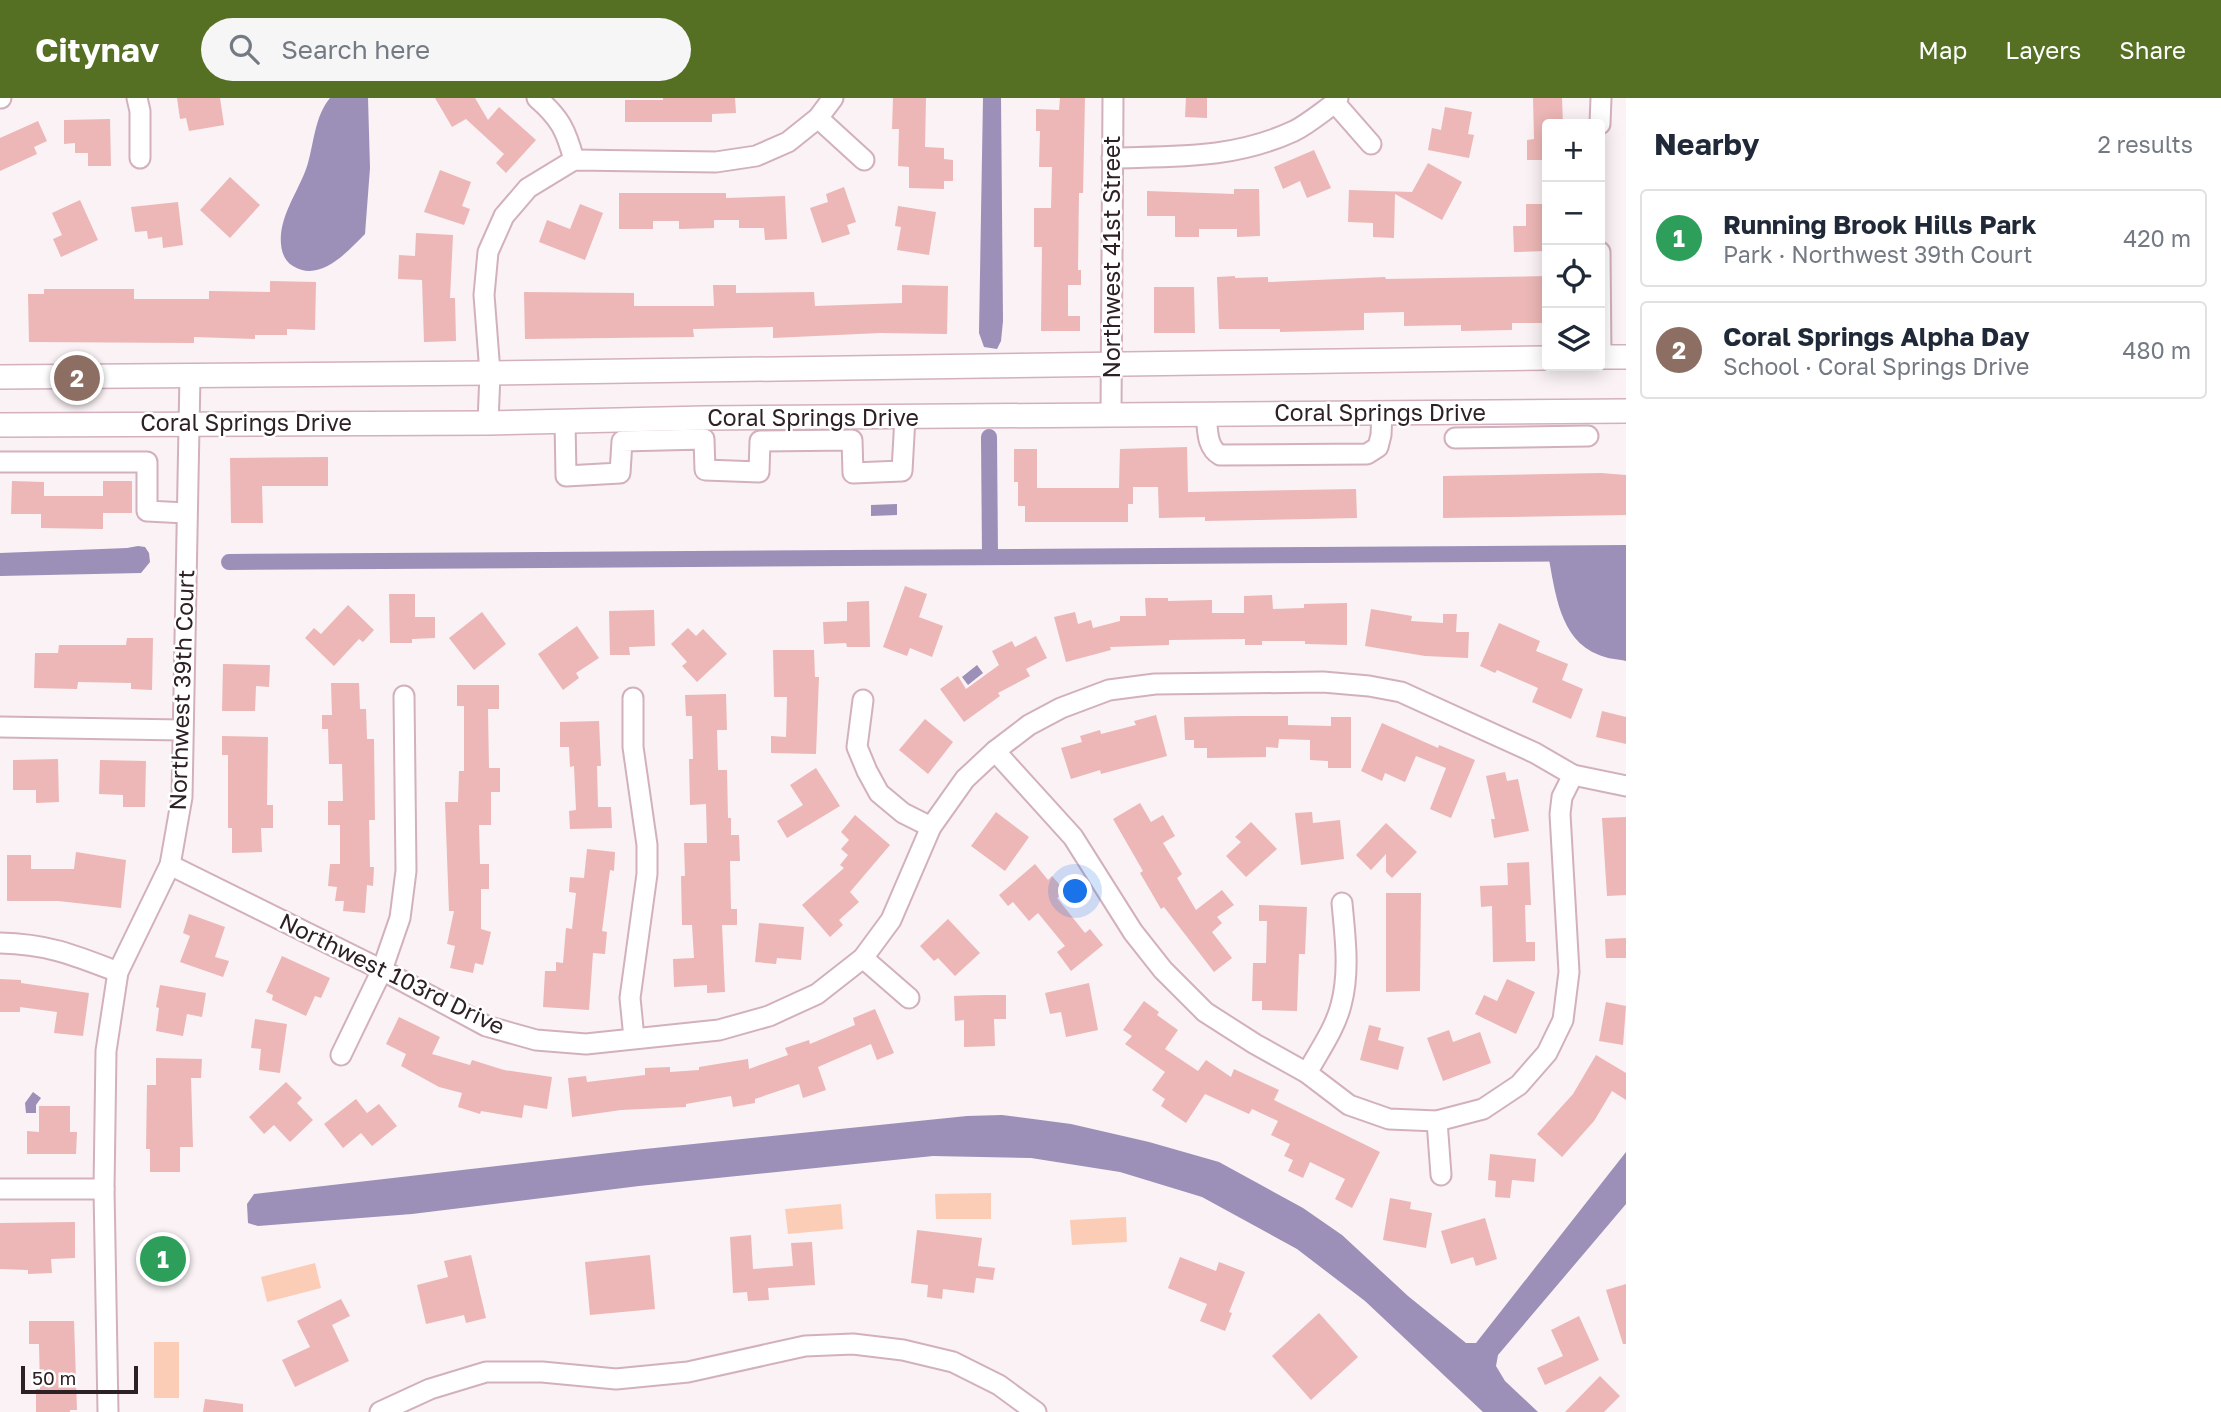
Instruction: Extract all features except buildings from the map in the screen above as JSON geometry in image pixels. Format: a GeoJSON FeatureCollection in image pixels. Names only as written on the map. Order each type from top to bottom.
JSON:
{"type":"FeatureCollection","features":[{"type":"Feature","properties":{"kind":"main road"},"geometry":{"type":"LineString","coordinates":[[1605,357],[1626,357]]}},
{"type":"Feature","properties":{"kind":"main road","name":"Coral Springs Drive"},"geometry":{"type":"LineString","coordinates":[[0,377],[1542,358]]}},
{"type":"Feature","properties":{"kind":"main road","name":"Coral Springs Drive"},"geometry":{"type":"LineString","coordinates":[[0,425],[565,421],[704,429],[905,417],[1626,411]]}},
{"type":"Feature","properties":{"kind":"street"},"geometry":{"type":"LineString","coordinates":[[137,98],[140,111],[140,158]]}},
{"type":"Feature","properties":{"kind":"street"},"geometry":{"type":"LineString","coordinates":[[537,98],[550,109],[566,132],[574,160]]}},
{"type":"Feature","properties":{"kind":"street"},"geometry":{"type":"LineString","coordinates":[[488,423],[490,373],[484,295],[488,252],[504,216],[528,188],[574,160],[716,162],[756,156],[788,142],[818,118],[833,98]]}},
{"type":"Feature","properties":{"kind":"street","name":"Northwest 41st Street"},"geometry":{"type":"LineString","coordinates":[[1111,415],[1113,98]]}},
{"type":"Feature","properties":{"kind":"street"},"geometry":{"type":"LineString","coordinates":[[1600,119],[1601,98]]}},
{"type":"Feature","properties":{"kind":"street"},"geometry":{"type":"LineString","coordinates":[[1112,158],[1207,156],[1253,148],[1297,130],[1336,101],[1371,144]]}},
{"type":"Feature","properties":{"kind":"street"},"geometry":{"type":"LineString","coordinates":[[818,118],[864,160]]}},
{"type":"Feature","properties":{"kind":"street","name":"Northwest 39th Court"},"geometry":{"type":"LineString","coordinates":[[108,1412],[104,1189],[106,1051],[118,972],[170,865],[182,797],[190,375]]}},
{"type":"Feature","properties":{"kind":"street"},"geometry":{"type":"LineString","coordinates":[[1524,412],[1525,437]]}},
{"type":"Feature","properties":{"kind":"street"},"geometry":{"type":"LineString","coordinates":[[1206,415],[1209,440],[1214,452],[1220,455],[1367,454],[1378,447],[1382,413]]}},
{"type":"Feature","properties":{"kind":"street"},"geometry":{"type":"LineString","coordinates":[[565,421],[566,476],[620,472],[622,441],[704,429],[705,470],[759,472],[760,441],[852,440],[853,473],[902,471],[905,417]]}},
{"type":"Feature","properties":{"kind":"street"},"geometry":{"type":"LineString","coordinates":[[1455,438],[1588,436]]}},
{"type":"Feature","properties":{"kind":"street"},"geometry":{"type":"LineString","coordinates":[[0,462],[147,462],[147,511],[186,513]]}},
{"type":"Feature","properties":{"kind":"street","name":"Northwest 103rd Drive"},"geometry":{"type":"LineString","coordinates":[[170,865],[382,970],[486,1026],[536,1041],[586,1044],[719,1030],[769,1016],[817,994],[863,958],[891,920],[931,827],[965,779],[1029,725],[1061,708],[1109,690],[1155,684],[1323,682],[1369,686],[1401,692],[1535,753],[1573,775],[1626,786]]}},
{"type":"Feature","properties":{"kind":"street"},"geometry":{"type":"LineString","coordinates":[[341,1055],[382,970],[400,918],[406,871],[404,696]]}},
{"type":"Feature","properties":{"kind":"street"},"geometry":{"type":"LineString","coordinates":[[632,698],[632,747],[647,845],[647,874],[630,998],[634,1038]]}},
{"type":"Feature","properties":{"kind":"street"},"geometry":{"type":"LineString","coordinates":[[863,700],[857,747],[867,771],[879,793],[903,813],[931,827]]}},
{"type":"Feature","properties":{"kind":"street"},"geometry":{"type":"LineString","coordinates":[[0,727],[182,730]]}},
{"type":"Feature","properties":{"kind":"street"},"geometry":{"type":"LineString","coordinates":[[995,751],[1073,837],[1133,932],[1163,970],[1205,1012],[1307,1073],[1349,1105],[1389,1119],[1437,1121],[1483,1109],[1519,1085],[1547,1053],[1563,1020],[1569,972],[1560,814],[1562,797],[1573,775]]}},
{"type":"Feature","properties":{"kind":"street"},"geometry":{"type":"LineString","coordinates":[[1307,1073],[1329,1035],[1341,1006],[1346,947],[1342,903]]}},
{"type":"Feature","properties":{"kind":"street"},"geometry":{"type":"LineString","coordinates":[[0,943],[32,944],[60,950],[118,972]]}},
{"type":"Feature","properties":{"kind":"street"},"geometry":{"type":"LineString","coordinates":[[863,958],[909,998]]}},
{"type":"Feature","properties":{"kind":"street"},"geometry":{"type":"LineString","coordinates":[[1437,1121],[1441,1175]]}},
{"type":"Feature","properties":{"kind":"street"},"geometry":{"type":"LineString","coordinates":[[0,1189],[104,1189]]}},
{"type":"Feature","properties":{"kind":"street"},"geometry":{"type":"LineString","coordinates":[[380,1412],[430,1389],[486,1373],[542,1373],[616,1379],[688,1373],[805,1346],[853,1344],[903,1350],[953,1362],[999,1385],[1036,1412]]}},
{"type":"Feature","properties":{"kind":"shaded area"},"geometry":{"type":"Polygon","coordinates":[[[330,98],[368,98],[370,168],[365,234],[332,263],[313,271],[303,270],[286,260],[281,248],[281,234],[308,163],[318,121],[330,98]]]}},
{"type":"Feature","properties":{"kind":"shaded area"},"geometry":{"type":"Polygon","coordinates":[[[983,98],[1001,98],[1003,321],[1001,341],[997,349],[984,347],[979,333],[983,98]]]}},
{"type":"Feature","properties":{"kind":"shaded area"},"geometry":{"type":"Polygon","coordinates":[[[897,504],[897,515],[871,516],[871,505],[897,504]]]}},
{"type":"Feature","properties":{"kind":"shaded area"},"geometry":{"type":"Polygon","coordinates":[[[145,547],[150,562],[141,573],[0,576],[0,553],[145,547]]]}},
{"type":"Feature","properties":{"kind":"shaded area"},"geometry":{"type":"Polygon","coordinates":[[[1626,553],[1626,661],[1599,655],[1575,638],[1561,612],[1548,554],[1626,553]]]}},
{"type":"Feature","properties":{"kind":"shaded area"},"geometry":{"type":"Polygon","coordinates":[[[977,665],[983,673],[968,685],[962,677],[977,665]]]}},
{"type":"Feature","properties":{"kind":"shaded area"},"geometry":{"type":"Polygon","coordinates":[[[33,1092],[41,1098],[36,1105],[36,1113],[26,1113],[25,1103],[33,1092]]]}},
{"type":"Feature","properties":{"kind":"shaded area"},"geometry":{"type":"Polygon","coordinates":[[[1002,1115],[1071,1124],[1219,1162],[1303,1208],[1342,1235],[1408,1296],[1466,1343],[1476,1343],[1626,1152],[1626,1204],[1498,1355],[1496,1366],[1505,1381],[1538,1412],[1483,1412],[1365,1301],[1297,1249],[1202,1197],[1120,1172],[1031,1158],[933,1156],[639,1186],[412,1214],[258,1226],[248,1223],[247,1204],[254,1194],[635,1150],[967,1116],[1002,1115]]]}},
{"type":"Feature","properties":{"kind":"shaded area"},"geometry":{"type":"Polygon","coordinates":[[[991,1193],[991,1219],[936,1219],[935,1194],[991,1193]]]}},
{"type":"Feature","properties":{"kind":"shaded area"},"geometry":{"type":"Polygon","coordinates":[[[841,1204],[843,1229],[788,1234],[785,1209],[841,1204]]]}},
{"type":"Feature","properties":{"kind":"shaded area"},"geometry":{"type":"Polygon","coordinates":[[[1126,1217],[1127,1242],[1072,1245],[1070,1220],[1126,1217]]]}},
{"type":"Feature","properties":{"kind":"shaded area"},"geometry":{"type":"Polygon","coordinates":[[[315,1263],[321,1288],[267,1302],[261,1277],[315,1263]]]}},
{"type":"Feature","properties":{"kind":"shaded area"},"geometry":{"type":"Polygon","coordinates":[[[154,1342],[179,1342],[179,1398],[154,1398],[154,1342]]]}},
{"type":"Feature","properties":{"kind":"waterway"},"geometry":{"type":"LineString","coordinates":[[989,437],[990,556]]}},
{"type":"Feature","properties":{"kind":"waterway"},"geometry":{"type":"LineString","coordinates":[[229,562],[1626,553]]}},
{"type":"Feature","properties":{"kind":"place","name":"Coral Springs Alpha Day"},"geometry":{"type":"Point","coordinates":[77,378]}},
{"type":"Feature","properties":{"kind":"place","name":"Running Brook Hills Park"},"geometry":{"type":"Point","coordinates":[163,1259]}}]}
